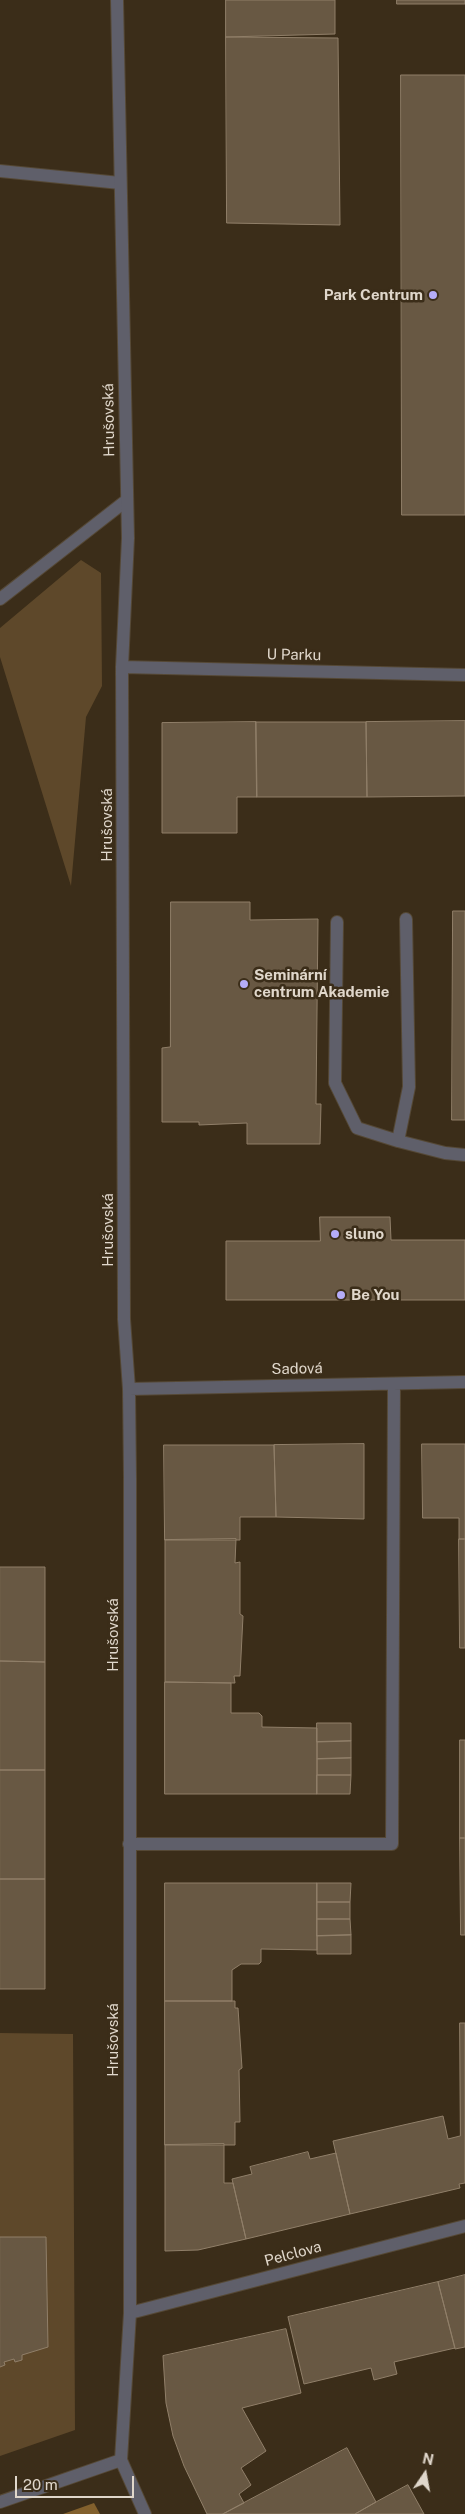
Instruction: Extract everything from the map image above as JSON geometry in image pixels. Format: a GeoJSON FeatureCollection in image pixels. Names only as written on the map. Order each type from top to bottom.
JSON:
{"type":"FeatureCollection","features":[{"type":"Feature","properties":{"kind":"street","name":"Hrušovská"},"geometry":{"type":"LineString","coordinates":[[117,0],[127,500],[122,667],[124,1319],[129,1389],[130,2313],[121,2460]]}},
{"type":"Feature","properties":{"kind":"street"},"geometry":{"type":"LineString","coordinates":[[0,172],[120,183]]}},
{"type":"Feature","properties":{"kind":"street"},"geometry":{"type":"LineString","coordinates":[[0,599],[127,500]]}},
{"type":"Feature","properties":{"kind":"street","name":"U Parku"},"geometry":{"type":"LineString","coordinates":[[122,667],[465,675]]}},
{"type":"Feature","properties":{"kind":"street"},"geometry":{"type":"LineString","coordinates":[[398,1141],[410,1087],[406,919]]}},
{"type":"Feature","properties":{"kind":"street"},"geometry":{"type":"LineString","coordinates":[[337,922],[336,1083],[357,1128],[445,1153],[465,1155]]}},
{"type":"Feature","properties":{"kind":"street","name":"Sadová"},"geometry":{"type":"LineString","coordinates":[[129,1389],[465,1382]]}},
{"type":"Feature","properties":{"kind":"street"},"geometry":{"type":"LineString","coordinates":[[129,1844],[392,1844],[394,1384]]}},
{"type":"Feature","properties":{"kind":"street","name":"Pelclova"},"geometry":{"type":"LineString","coordinates":[[130,2313],[465,2226]]}},
{"type":"Feature","properties":{"kind":"street"},"geometry":{"type":"LineString","coordinates":[[0,2502],[121,2460],[145,2514]]}},
{"type":"Feature","properties":{"kind":"shaded area"},"geometry":{"type":"Polygon","coordinates":[[[81,560],[101,573],[102,686],[86,717],[71,886],[0,657],[0,628],[81,560]]]}},
{"type":"Feature","properties":{"kind":"shaded area"},"geometry":{"type":"Polygon","coordinates":[[[0,2033],[73,2034],[75,2430],[0,2456],[0,2033]]]}},
{"type":"Feature","properties":{"kind":"shaded area"},"geometry":{"type":"Polygon","coordinates":[[[94,2503],[100,2514],[63,2514],[94,2503]]]}},
{"type":"Feature","properties":{"kind":"building"},"geometry":{"type":"Polygon","coordinates":[[[226,0],[335,0],[335,34],[226,37],[226,0]]]}},
{"type":"Feature","properties":{"kind":"building"},"geometry":{"type":"Polygon","coordinates":[[[397,0],[465,0],[465,4],[397,4],[397,0]]]}},
{"type":"Feature","properties":{"kind":"building"},"geometry":{"type":"Polygon","coordinates":[[[226,37],[338,38],[340,225],[227,223],[226,37]]]}},
{"type":"Feature","properties":{"kind":"building","name":"Park Centrum"},"geometry":{"type":"Polygon","coordinates":[[[401,75],[465,75],[465,515],[402,515],[401,75]]]}},
{"type":"Feature","properties":{"kind":"building"},"geometry":{"type":"Polygon","coordinates":[[[465,721],[465,796],[367,797],[366,722],[465,721]]]}},
{"type":"Feature","properties":{"kind":"building"},"geometry":{"type":"Polygon","coordinates":[[[256,722],[257,797],[237,797],[237,833],[162,833],[162,723],[256,722]]]}},
{"type":"Feature","properties":{"kind":"building"},"geometry":{"type":"Polygon","coordinates":[[[256,722],[366,722],[367,797],[257,797],[256,722]]]}},
{"type":"Feature","properties":{"kind":"building","name":"Seminární centrum Akademie"},"geometry":{"type":"Polygon","coordinates":[[[171,902],[250,902],[250,920],[318,919],[316,1104],[321,1104],[320,1144],[247,1144],[247,1123],[199,1125],[199,1122],[162,1122],[162,1048],[170,1047],[171,902]]]}},
{"type":"Feature","properties":{"kind":"building"},"geometry":{"type":"Polygon","coordinates":[[[453,911],[465,911],[465,1120],[452,1120],[453,911]]]}},
{"type":"Feature","properties":{"kind":"building"},"geometry":{"type":"Polygon","coordinates":[[[320,1217],[390,1217],[391,1240],[465,1240],[465,1300],[226,1300],[226,1241],[320,1241],[320,1217]]]}},
{"type":"Feature","properties":{"kind":"building"},"geometry":{"type":"Polygon","coordinates":[[[364,1444],[364,1519],[276,1517],[274,1445],[364,1444]]]}},
{"type":"Feature","properties":{"kind":"building"},"geometry":{"type":"Polygon","coordinates":[[[422,1444],[465,1444],[465,1539],[459,1539],[459,1518],[423,1518],[422,1444]]]}},
{"type":"Feature","properties":{"kind":"building"},"geometry":{"type":"Polygon","coordinates":[[[164,1445],[274,1445],[276,1517],[240,1517],[240,1540],[165,1540],[164,1445]]]}},
{"type":"Feature","properties":{"kind":"building"},"geometry":{"type":"Polygon","coordinates":[[[236,1539],[235,1563],[240,1562],[240,1614],[243,1616],[240,1676],[234,1676],[235,1683],[165,1682],[165,1540],[236,1539]]]}},
{"type":"Feature","properties":{"kind":"building"},"geometry":{"type":"Polygon","coordinates":[[[459,1539],[465,1539],[465,1648],[460,1648],[459,1539]]]}},
{"type":"Feature","properties":{"kind":"building"},"geometry":{"type":"Polygon","coordinates":[[[0,1567],[45,1567],[45,1662],[0,1661],[0,1567]]]}},
{"type":"Feature","properties":{"kind":"building"},"geometry":{"type":"Polygon","coordinates":[[[0,1661],[45,1662],[45,1770],[0,1770],[0,1661]]]}},
{"type":"Feature","properties":{"kind":"building"},"geometry":{"type":"Polygon","coordinates":[[[165,1682],[231,1683],[231,1713],[259,1713],[262,1716],[262,1727],[317,1728],[317,1794],[165,1794],[165,1682]]]}},
{"type":"Feature","properties":{"kind":"building"},"geometry":{"type":"Polygon","coordinates":[[[317,1723],[351,1723],[351,1741],[317,1742],[317,1723]]]}},
{"type":"Feature","properties":{"kind":"building"},"geometry":{"type":"Polygon","coordinates":[[[460,1740],[465,1740],[465,1838],[460,1838],[460,1740]]]}},
{"type":"Feature","properties":{"kind":"building"},"geometry":{"type":"Polygon","coordinates":[[[351,1741],[351,1758],[317,1759],[317,1742],[351,1741]]]}},
{"type":"Feature","properties":{"kind":"building"},"geometry":{"type":"Polygon","coordinates":[[[351,1758],[351,1775],[317,1775],[317,1759],[351,1758]]]}},
{"type":"Feature","properties":{"kind":"building"},"geometry":{"type":"Polygon","coordinates":[[[0,1770],[45,1770],[45,1879],[0,1879],[0,1770]]]}},
{"type":"Feature","properties":{"kind":"building"},"geometry":{"type":"Polygon","coordinates":[[[317,1775],[351,1775],[350,1794],[317,1794],[317,1775]]]}},
{"type":"Feature","properties":{"kind":"building"},"geometry":{"type":"Polygon","coordinates":[[[460,1838],[465,1838],[465,1935],[461,1935],[460,1838]]]}},
{"type":"Feature","properties":{"kind":"building"},"geometry":{"type":"Polygon","coordinates":[[[0,1879],[45,1879],[45,1989],[0,1989],[0,1879]]]}},
{"type":"Feature","properties":{"kind":"building"},"geometry":{"type":"Polygon","coordinates":[[[165,1883],[317,1883],[317,1950],[261,1949],[261,1962],[259,1964],[241,1964],[232,1970],[232,2001],[165,2001],[165,1883]]]}},
{"type":"Feature","properties":{"kind":"building"},"geometry":{"type":"Polygon","coordinates":[[[317,1883],[351,1883],[350,1902],[317,1902],[317,1883]]]}},
{"type":"Feature","properties":{"kind":"building"},"geometry":{"type":"Polygon","coordinates":[[[317,1902],[350,1902],[350,1919],[317,1919],[317,1902]]]}},
{"type":"Feature","properties":{"kind":"building"},"geometry":{"type":"Polygon","coordinates":[[[317,1919],[350,1919],[351,1935],[317,1936],[317,1919]]]}},
{"type":"Feature","properties":{"kind":"building"},"geometry":{"type":"Polygon","coordinates":[[[351,1935],[351,1954],[317,1954],[317,1936],[351,1935]]]}},
{"type":"Feature","properties":{"kind":"building"},"geometry":{"type":"Polygon","coordinates":[[[165,2001],[235,2001],[235,2008],[238,2008],[242,2068],[239,2070],[240,2122],[235,2122],[235,2145],[165,2145],[165,2001]]]}},
{"type":"Feature","properties":{"kind":"building"},"geometry":{"type":"Polygon","coordinates":[[[460,2023],[465,2023],[465,2183],[459,2184],[460,2188],[350,2214],[333,2141],[443,2116],[448,2139],[460,2136],[460,2023]]]}},
{"type":"Feature","properties":{"kind":"building"},"geometry":{"type":"Polygon","coordinates":[[[224,2144],[224,2183],[233,2183],[246,2239],[198,2250],[165,2251],[165,2145],[224,2144]]]}},
{"type":"Feature","properties":{"kind":"building"},"geometry":{"type":"Polygon","coordinates":[[[308,2152],[310,2159],[336,2153],[350,2214],[246,2239],[232,2179],[252,2174],[250,2167],[308,2152]]]}},
{"type":"Feature","properties":{"kind":"building"},"geometry":{"type":"Polygon","coordinates":[[[0,2237],[46,2237],[48,2347],[22,2355],[22,2360],[15,2362],[14,2359],[4,2362],[5,2365],[0,2367],[0,2237]]]}},
{"type":"Feature","properties":{"kind":"building"},"geometry":{"type":"Polygon","coordinates":[[[465,2275],[465,2347],[455,2349],[438,2282],[465,2275]]]}},
{"type":"Feature","properties":{"kind":"building"},"geometry":{"type":"Polygon","coordinates":[[[438,2282],[455,2348],[394,2362],[397,2374],[374,2380],[371,2368],[304,2384],[288,2317],[438,2282]]]}},
{"type":"Feature","properties":{"kind":"building"},"geometry":{"type":"Polygon","coordinates":[[[286,2329],[301,2393],[242,2408],[266,2451],[241,2468],[251,2485],[239,2494],[244,2503],[223,2514],[207,2514],[184,2466],[173,2436],[166,2403],[163,2356],[286,2329]]]}},
{"type":"Feature","properties":{"kind":"building"},"geometry":{"type":"Polygon","coordinates":[[[347,2448],[376,2502],[355,2514],[223,2514],[347,2448]]]}},
{"type":"Feature","properties":{"kind":"building"},"geometry":{"type":"Polygon","coordinates":[[[408,2485],[424,2514],[355,2514],[376,2502],[408,2485]]]}},
{"type":"Feature","properties":{"kind":"place","name":"Park Centrum"},"geometry":{"type":"Point","coordinates":[433,295]}},
{"type":"Feature","properties":{"kind":"place","name":"Seminární centrum Akademie"},"geometry":{"type":"Point","coordinates":[244,984]}},
{"type":"Feature","properties":{"kind":"place","name":"sluno"},"geometry":{"type":"Point","coordinates":[335,1234]}},
{"type":"Feature","properties":{"kind":"place","name":"Be You"},"geometry":{"type":"Point","coordinates":[341,1295]}}]}
